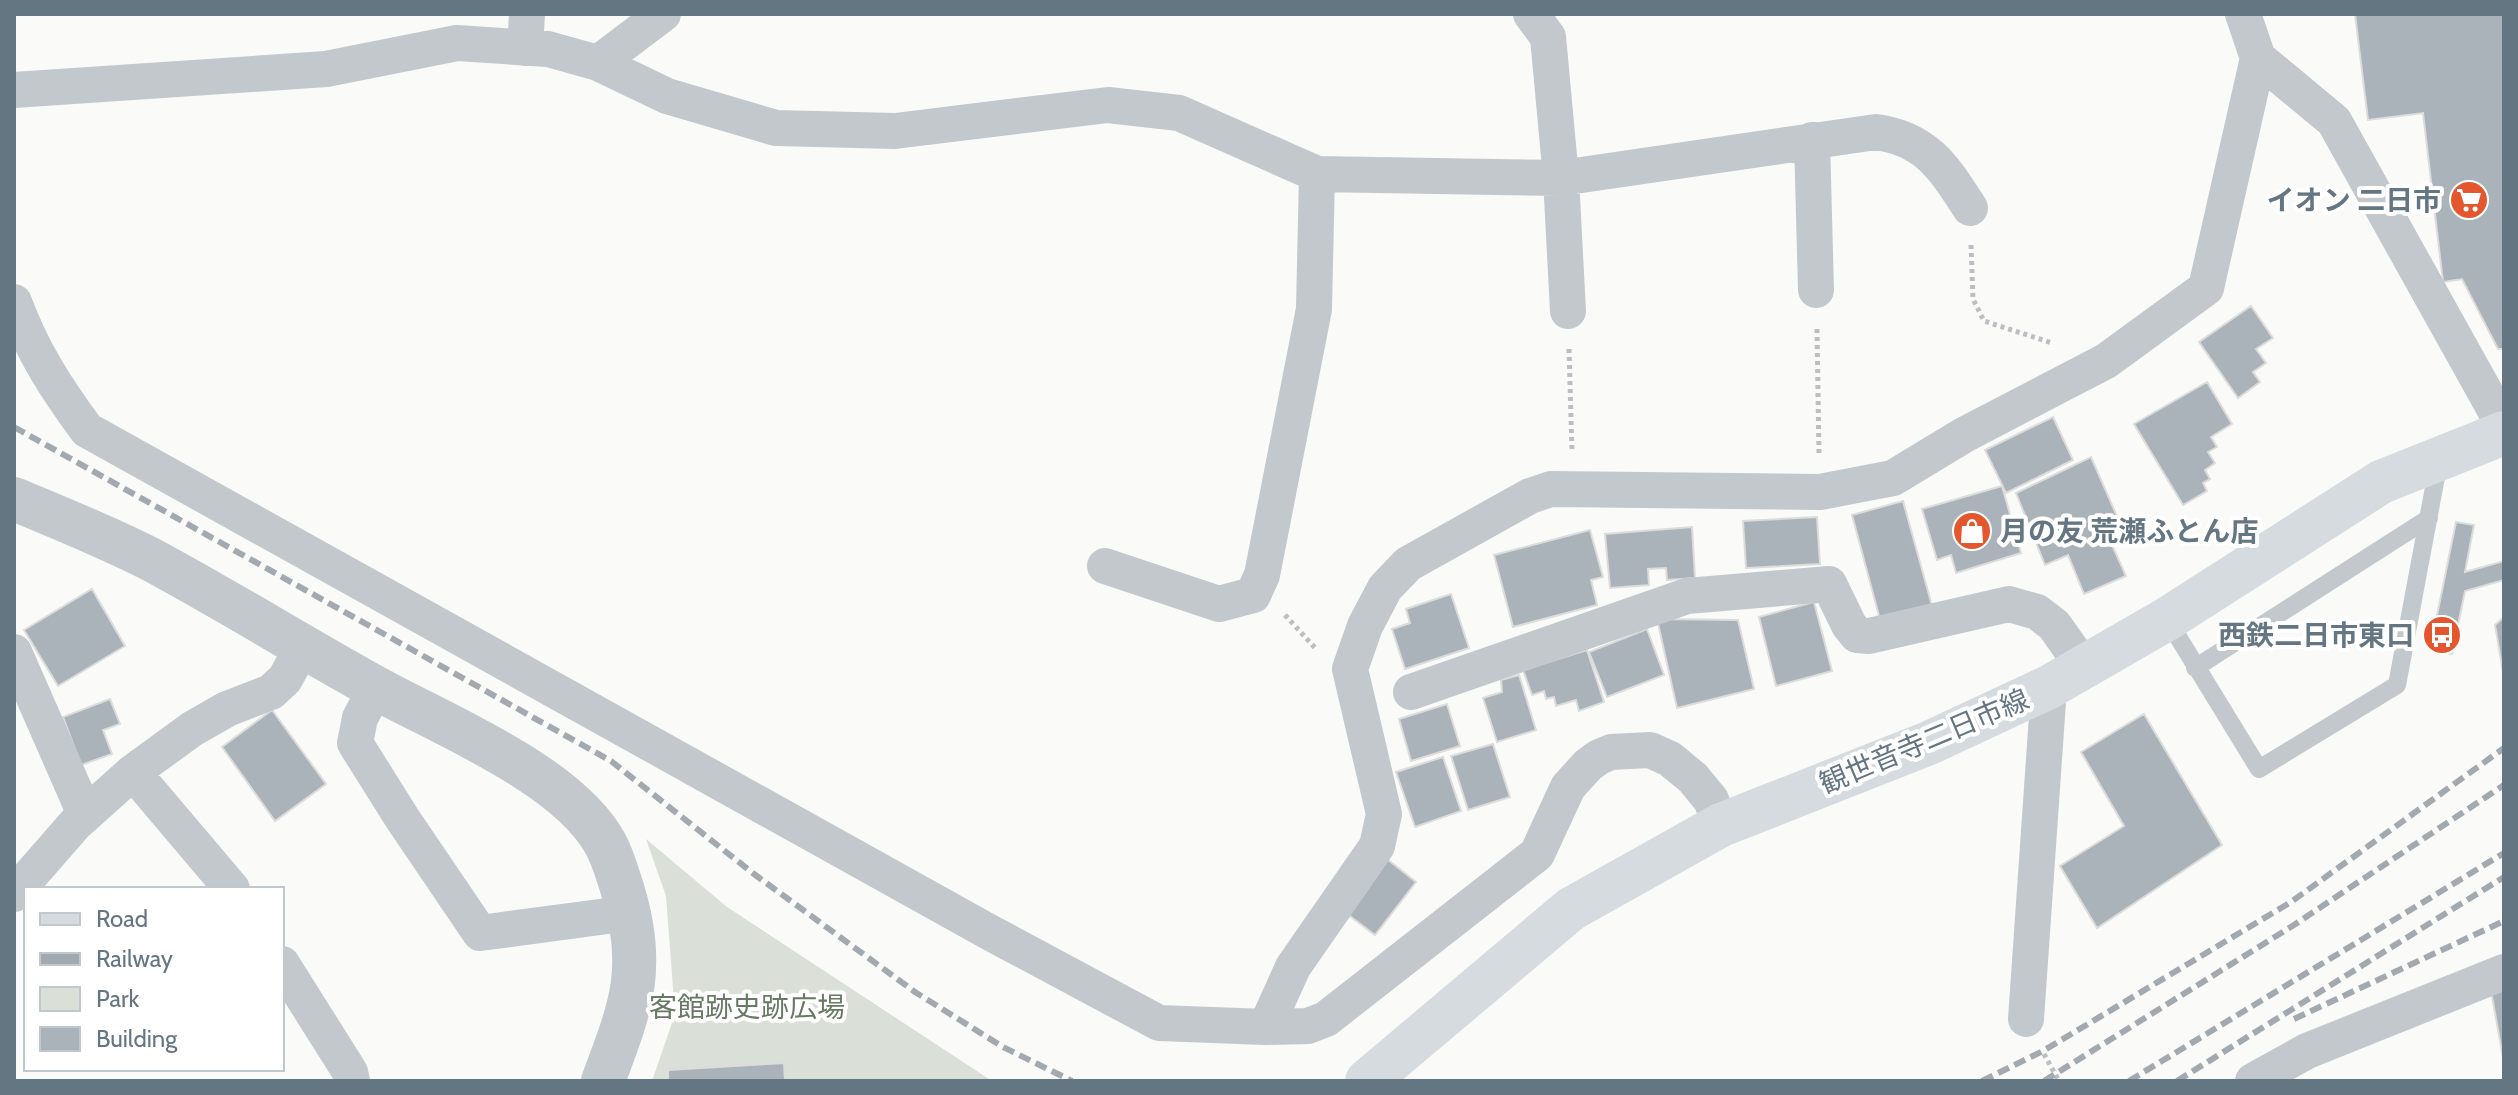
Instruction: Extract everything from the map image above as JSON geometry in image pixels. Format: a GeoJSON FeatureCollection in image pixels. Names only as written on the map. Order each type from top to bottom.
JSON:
{"type":"FeatureCollection","features":[{"type":"Feature","properties":{"kind":"main road","name":"観世音寺二日市線"},"geometry":{"type":"LineString","coordinates":[[1367,1081],[1571,909],[1721,825],[1929,743],[2066,676],[2167,619],[2381,482],[2504,433]]}},
{"type":"Feature","properties":{"kind":"street"},"geometry":{"type":"LineString","coordinates":[[598,63],[663,14]]}},
{"type":"Feature","properties":{"kind":"street"},"geometry":{"type":"LineString","coordinates":[[1531,14],[1548,37],[1561,178],[1568,311]]}},
{"type":"Feature","properties":{"kind":"street"},"geometry":{"type":"LineString","coordinates":[[2243,14],[2258,58],[2334,121],[2504,426]]}},
{"type":"Feature","properties":{"kind":"street"},"geometry":{"type":"LineString","coordinates":[[14,90],[326,69],[526,31],[548,49],[598,63],[667,96],[776,128],[895,131],[1108,105],[1179,113],[1317,174],[1561,178],[1876,132],[1903,138],[1927,151],[1942,165],[1970,208]]}},
{"type":"Feature","properties":{"kind":"street"},"geometry":{"type":"LineString","coordinates":[[1266,1027],[1293,967],[1377,846],[1384,814],[1350,669],[1365,626],[1385,588],[1408,564],[1530,496],[1551,489],[1820,492],[1893,478],[1964,435],[2106,361],[2206,288],[2258,58]]}},
{"type":"Feature","properties":{"kind":"street"},"geometry":{"type":"LineString","coordinates":[[1812,140],[1816,290]]}},
{"type":"Feature","properties":{"kind":"street"},"geometry":{"type":"LineString","coordinates":[[1105,566],[1219,604],[1253,595],[1262,575],[1314,309],[1317,174]]}},
{"type":"Feature","properties":{"kind":"street"},"geometry":{"type":"LineString","coordinates":[[14,302],[33,349],[87,430],[989,932],[1159,1023],[1308,1026],[1326,1019],[1537,854],[1568,787],[1588,765],[1611,752],[1650,750],[1670,759],[1693,778],[1711,800],[1721,825]]}},
{"type":"Feature","properties":{"kind":"street"},"geometry":{"type":"LineString","coordinates":[[14,499],[141,555],[539,776],[584,815],[605,842],[630,913],[635,946],[634,987],[628,1014],[603,1081]]}},
{"type":"Feature","properties":{"kind":"street"},"geometry":{"type":"LineString","coordinates":[[1411,692],[1687,596],[1829,584],[1849,625],[1857,635],[1869,636],[2009,604],[2037,612],[2054,625],[2066,676],[2026,1019]]}},
{"type":"Feature","properties":{"kind":"street"},"geometry":{"type":"LineString","coordinates":[[14,894],[85,814],[133,772],[192,729],[227,709],[271,692],[285,679],[303,646]]}},
{"type":"Feature","properties":{"kind":"street"},"geometry":{"type":"LineString","coordinates":[[14,652],[85,814]]}},
{"type":"Feature","properties":{"kind":"street"},"geometry":{"type":"LineString","coordinates":[[376,688],[360,718],[355,743],[480,933],[630,913]]}},
{"type":"Feature","properties":{"kind":"street"},"geometry":{"type":"LineString","coordinates":[[133,772],[230,887]]}},
{"type":"Feature","properties":{"kind":"street"},"geometry":{"type":"LineString","coordinates":[[284,967],[350,1072],[352,1081]]}},
{"type":"Feature","properties":{"kind":"street"},"geometry":{"type":"LineString","coordinates":[[2253,1081],[2306,1066],[2504,972]]}},
{"type":"Feature","properties":{"kind":"lane"},"geometry":{"type":"LineString","coordinates":[[2167,619],[2259,769],[2397,685],[2439,458]]}},
{"type":"Feature","properties":{"kind":"lane"},"geometry":{"type":"LineString","coordinates":[[2195,668],[2429,518]]}},
{"type":"Feature","properties":{"kind":"path"},"geometry":{"type":"LineString","coordinates":[[1970,208],[1973,299],[1984,321],[2106,361]]}},
{"type":"Feature","properties":{"kind":"path"},"geometry":{"type":"LineString","coordinates":[[1816,290],[1820,492]]}},
{"type":"Feature","properties":{"kind":"path"},"geometry":{"type":"LineString","coordinates":[[1568,311],[1573,488]]}},
{"type":"Feature","properties":{"kind":"path"},"geometry":{"type":"LineString","coordinates":[[1238,599],[1255,618],[1280,611],[1331,665],[1350,669]]}},
{"type":"Feature","properties":{"kind":"green space","name":"客館跡史跡広場"},"geometry":{"type":"Polygon","coordinates":[[[646,839],[727,907],[992,1081],[652,1081],[673,1020],[673,988],[666,896],[646,839]]]}},
{"type":"Feature","properties":{"kind":"building","name":"イオン 二日市"},"geometry":{"type":"Polygon","coordinates":[[[2355,14],[2504,14],[2504,349],[2498,349],[2462,279],[2443,282],[2423,113],[2368,120],[2355,14]]]}},
{"type":"Feature","properties":{"kind":"building"},"geometry":{"type":"Polygon","coordinates":[[[2251,306],[2273,338],[2256,349],[2266,363],[2253,372],[2260,382],[2238,398],[2199,342],[2251,306]]]}},
{"type":"Feature","properties":{"kind":"building"},"geometry":{"type":"Polygon","coordinates":[[[2207,382],[2232,424],[2211,437],[2217,447],[2208,452],[2215,463],[2205,470],[2210,479],[2203,483],[2207,491],[2183,505],[2134,424],[2207,382]]]}},
{"type":"Feature","properties":{"kind":"building"},"geometry":{"type":"Polygon","coordinates":[[[2053,417],[2073,460],[2006,493],[1985,450],[2053,417]]]}},
{"type":"Feature","properties":{"kind":"building"},"geometry":{"type":"Polygon","coordinates":[[[2091,457],[2123,530],[2108,536],[2126,576],[2084,594],[2068,555],[2045,565],[2016,493],[2091,457]]]}},
{"type":"Feature","properties":{"kind":"building","name":"月の友 荒瀬ふとん店"},"geometry":{"type":"Polygon","coordinates":[[[2002,486],[2021,553],[1956,573],[1951,555],[1937,560],[1922,509],[2002,486]]]}},
{"type":"Feature","properties":{"kind":"building"},"geometry":{"type":"Polygon","coordinates":[[[1903,501],[1934,613],[1882,627],[1852,515],[1903,501]]]}},
{"type":"Feature","properties":{"kind":"building"},"geometry":{"type":"Polygon","coordinates":[[[1817,517],[1820,564],[1746,568],[1743,521],[1817,517]]]}},
{"type":"Feature","properties":{"kind":"building"},"geometry":{"type":"Polygon","coordinates":[[[2456,522],[2474,525],[2465,572],[2504,561],[2504,580],[2465,591],[2452,654],[2430,650],[2456,522]]]}},
{"type":"Feature","properties":{"kind":"building"},"geometry":{"type":"Polygon","coordinates":[[[1692,527],[1695,578],[1667,580],[1666,568],[1648,569],[1649,585],[1610,588],[1605,534],[1692,527]]]}},
{"type":"Feature","properties":{"kind":"building"},"geometry":{"type":"Polygon","coordinates":[[[1590,530],[1603,577],[1591,580],[1597,605],[1513,627],[1494,555],[1590,530]]]}},
{"type":"Feature","properties":{"kind":"building"},"geometry":{"type":"Polygon","coordinates":[[[92,589],[125,646],[58,686],[24,630],[92,589]]]}},
{"type":"Feature","properties":{"kind":"building"},"geometry":{"type":"Polygon","coordinates":[[[1451,594],[1469,648],[1405,669],[1392,629],[1410,623],[1406,609],[1451,594]]]}},
{"type":"Feature","properties":{"kind":"building"},"geometry":{"type":"Polygon","coordinates":[[[1814,602],[1832,671],[1776,686],[1759,617],[1814,602]]]}},
{"type":"Feature","properties":{"kind":"building"},"geometry":{"type":"Polygon","coordinates":[[[2504,617],[2504,678],[2495,625],[2504,617]]]}},
{"type":"Feature","properties":{"kind":"building"},"geometry":{"type":"Polygon","coordinates":[[[1657,619],[1738,620],[1754,689],[1677,708],[1657,619]]]}},
{"type":"Feature","properties":{"kind":"building"},"geometry":{"type":"Polygon","coordinates":[[[1647,629],[1664,675],[1607,697],[1589,652],[1647,629]]]}},
{"type":"Feature","properties":{"kind":"building"},"geometry":{"type":"Polygon","coordinates":[[[1587,650],[1604,702],[1579,711],[1576,700],[1556,706],[1554,697],[1546,699],[1544,691],[1532,695],[1523,670],[1587,650]]]}},
{"type":"Feature","properties":{"kind":"building"},"geometry":{"type":"Polygon","coordinates":[[[1519,675],[1536,730],[1497,742],[1483,698],[1502,692],[1501,680],[1519,675]]]}},
{"type":"Feature","properties":{"kind":"building"},"geometry":{"type":"Polygon","coordinates":[[[110,699],[120,724],[103,730],[112,754],[81,765],[63,717],[110,699]]]}},
{"type":"Feature","properties":{"kind":"building"},"geometry":{"type":"Polygon","coordinates":[[[1447,704],[1460,746],[1411,761],[1399,719],[1447,704]]]}},
{"type":"Feature","properties":{"kind":"building"},"geometry":{"type":"Polygon","coordinates":[[[272,710],[326,784],[275,821],[222,747],[272,710]]]}},
{"type":"Feature","properties":{"kind":"building"},"geometry":{"type":"Polygon","coordinates":[[[2144,714],[2222,845],[2097,928],[2060,866],[2124,826],[2081,752],[2144,714]]]}},
{"type":"Feature","properties":{"kind":"building"},"geometry":{"type":"Polygon","coordinates":[[[1493,744],[1510,797],[1468,810],[1451,756],[1493,744]]]}},
{"type":"Feature","properties":{"kind":"building"},"geometry":{"type":"Polygon","coordinates":[[[1443,757],[1461,811],[1415,827],[1396,772],[1443,757]]]}},
{"type":"Feature","properties":{"kind":"building"},"geometry":{"type":"Polygon","coordinates":[[[1387,859],[1416,882],[1375,935],[1346,913],[1387,859]]]}},
{"type":"Feature","properties":{"kind":"building"},"geometry":{"type":"Polygon","coordinates":[[[2504,989],[2504,1063],[2491,991],[2504,989]]]}},
{"type":"Feature","properties":{"kind":"building"},"geometry":{"type":"Polygon","coordinates":[[[784,1063],[785,1081],[668,1081],[668,1070],[784,1063]]]}},
{"type":"Feature","properties":{"kind":"railway"},"geometry":{"type":"LineString","coordinates":[[14,427],[611,761],[754,874],[915,992],[1003,1047],[1072,1081]]}},
{"type":"Feature","properties":{"kind":"railway"},"geometry":{"type":"LineString","coordinates":[[1982,1081],[2043,1051],[2291,902],[2504,748]]}},
{"type":"Feature","properties":{"kind":"railway"},"geometry":{"type":"LineString","coordinates":[[2044,1081],[2294,925],[2504,785]]}},
{"type":"Feature","properties":{"kind":"railway"},"geometry":{"type":"LineString","coordinates":[[2129,1081],[2504,853]]}},
{"type":"Feature","properties":{"kind":"railway"},"geometry":{"type":"LineString","coordinates":[[2177,1081],[2504,877]]}},
{"type":"Feature","properties":{"kind":"railway"},"geometry":{"type":"LineString","coordinates":[[2294,1019],[2504,921]]}},
{"type":"Feature","properties":{"kind":"place","name":"イオン 二日市"},"geometry":{"type":"Point","coordinates":[2469,200]}},
{"type":"Feature","properties":{"kind":"place","name":"月の友 荒瀬ふとん店"},"geometry":{"type":"Point","coordinates":[1972,531]}},
{"type":"Feature","properties":{"kind":"place","name":"西鉄二日市東口"},"geometry":{"type":"Point","coordinates":[2442,635]}}]}
